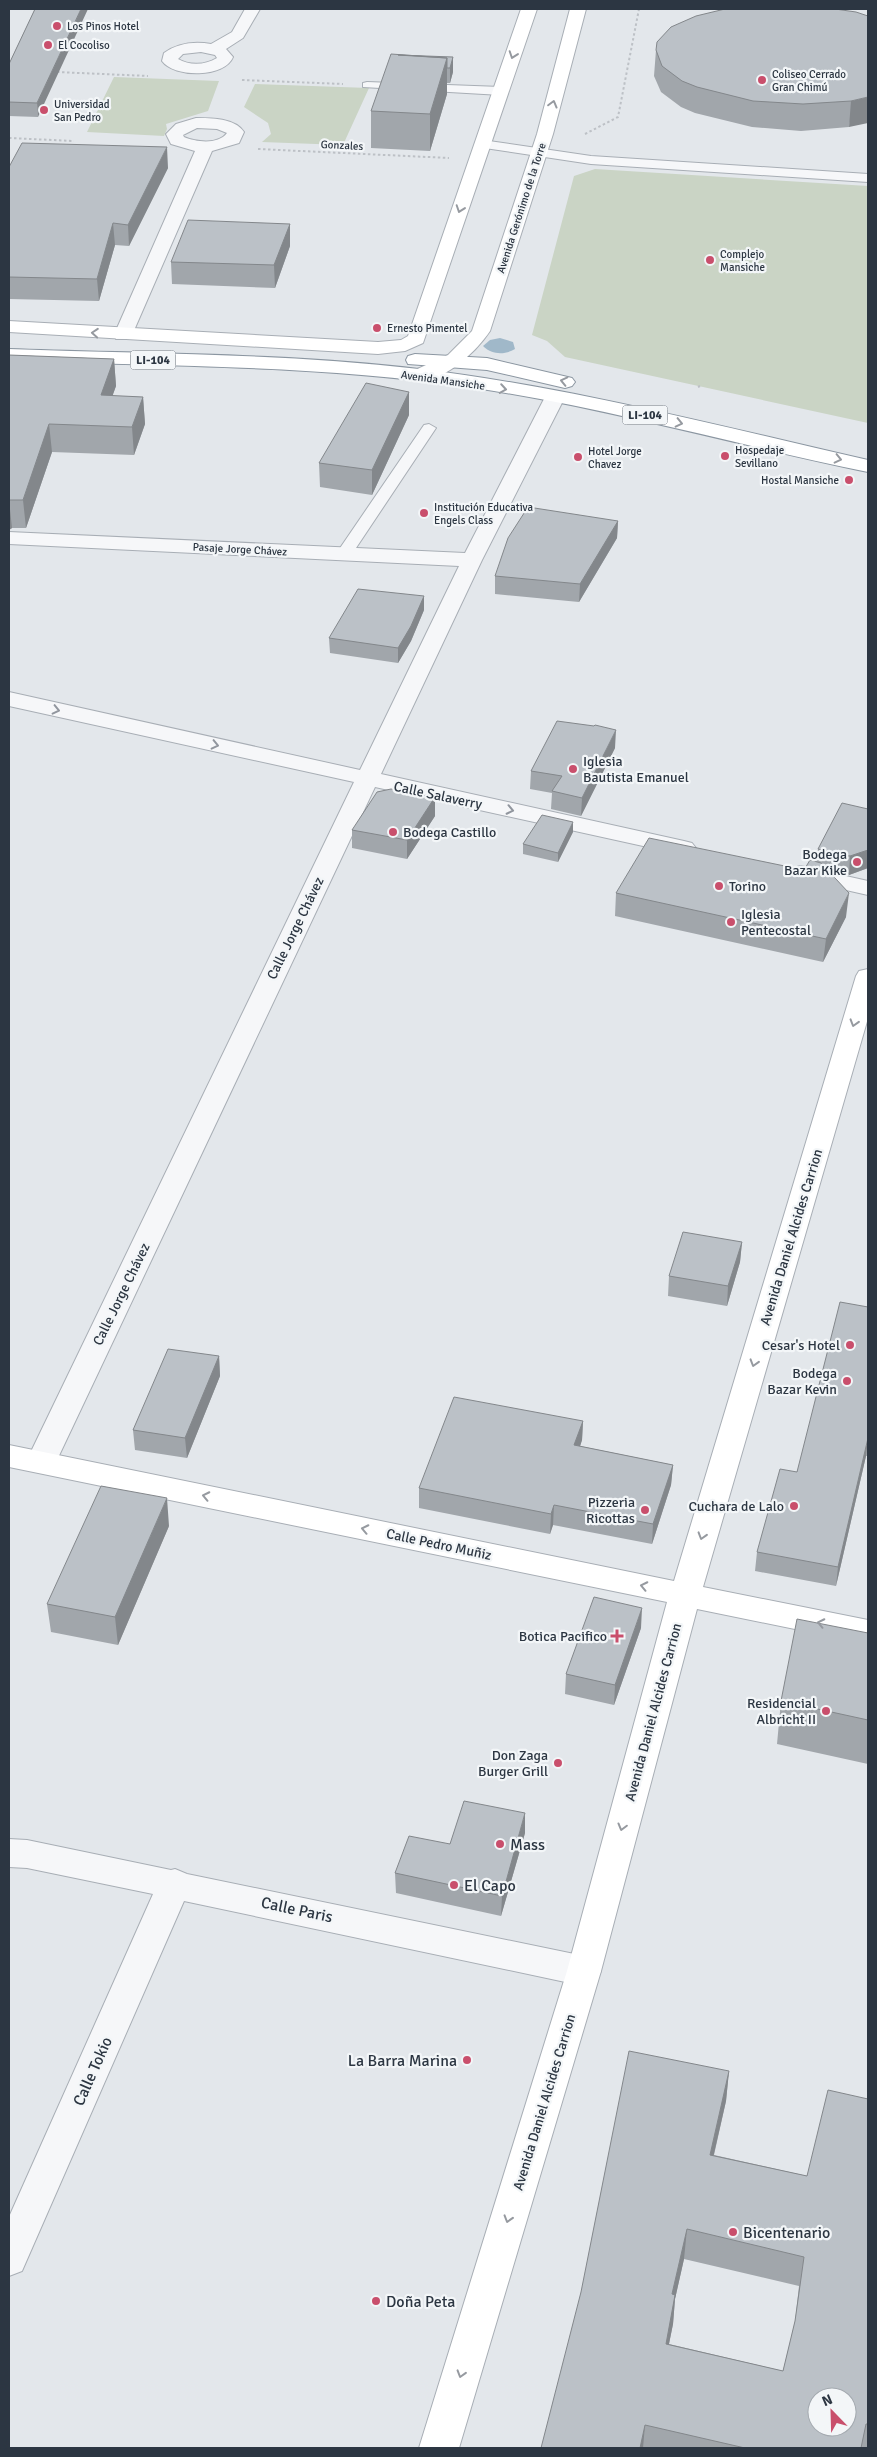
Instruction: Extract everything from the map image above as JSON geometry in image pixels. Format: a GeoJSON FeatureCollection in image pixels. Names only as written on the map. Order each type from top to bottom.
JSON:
{"type":"FeatureCollection","features":[{"type":"Feature","properties":{"kind":"main road"},"geometry":{"type":"LineString","coordinates":[[9,327],[123,335],[378,348],[406,345],[416,339],[529,9]]}},
{"type":"Feature","properties":{"kind":"main road","name":"Avenida Gerónimo de la Torre"},"geometry":{"type":"LineString","coordinates":[[420,375],[454,361],[473,344],[481,331],[539,151],[578,9]]}},
{"type":"Feature","properties":{"kind":"main road","name":"Avenida Mansiche"},"geometry":{"type":"LineString","coordinates":[[9,344],[297,360],[420,375],[590,402],[868,466]]}},
{"type":"Feature","properties":{"kind":"main road","name":"Avenida Mansiche"},"geometry":{"type":"LineString","coordinates":[[9,355],[454,361],[487,364],[868,448]]}},
{"type":"Feature","properties":{"kind":"main road","name":"Avenida Daniel Alcides Carrion"},"geometry":{"type":"LineString","coordinates":[[439,2448],[584,1971],[685,1594],[868,976]]}},
{"type":"Feature","properties":{"kind":"main road","name":"Calle Pedro Muñiz"},"geometry":{"type":"LineString","coordinates":[[9,1456],[868,1632]]}},
{"type":"Feature","properties":{"kind":"street"},"geometry":{"type":"LineString","coordinates":[[215,49],[238,35],[252,9]]}},
{"type":"Feature","properties":{"kind":"street"},"geometry":{"type":"LineString","coordinates":[[123,335],[205,147]]}},
{"type":"Feature","properties":{"kind":"street","name":"Calle Jorge Chávez"},"geometry":{"type":"LineString","coordinates":[[40,1462],[366,779],[472,560],[555,397]]}},
{"type":"Feature","properties":{"kind":"street","name":"Pasaje Jorge Chávez"},"geometry":{"type":"LineString","coordinates":[[9,538],[472,560]]}},
{"type":"Feature","properties":{"kind":"street","name":"Calle Salaverry"},"geometry":{"type":"LineString","coordinates":[[9,699],[704,852]]}},
{"type":"Feature","properties":{"kind":"street"},"geometry":{"type":"LineString","coordinates":[[781,869],[868,888]]}},
{"type":"Feature","properties":{"kind":"street","name":"Calle Paris"},"geometry":{"type":"LineString","coordinates":[[9,1853],[27,1854],[175,1883],[584,1971]]}},
{"type":"Feature","properties":{"kind":"street","name":"Calle Tokio"},"geometry":{"type":"LineString","coordinates":[[9,2258],[175,1883]]}},
{"type":"Feature","properties":{"kind":"lane"},"geometry":{"type":"LineString","coordinates":[[367,85],[501,91]]}},
{"type":"Feature","properties":{"kind":"lane"},"geometry":{"type":"LineString","coordinates":[[480,152],[539,151],[591,160],[868,178]]}},
{"type":"Feature","properties":{"kind":"lane"},"geometry":{"type":"LineString","coordinates":[[344,554],[429,428]]}},
{"type":"Feature","properties":{"kind":"path"},"geometry":{"type":"LineString","coordinates":[[580,137],[618,117],[639,9]]}},
{"type":"Feature","properties":{"kind":"path"},"geometry":{"type":"LineString","coordinates":[[9,138],[74,141]]}},
{"type":"Feature","properties":{"kind":"path","name":"Gonzales"},"geometry":{"type":"LineString","coordinates":[[205,147],[480,152]]}},
{"type":"Feature","properties":{"kind":"green space"},"geometry":{"type":"Polygon","coordinates":[[[114,77],[219,81],[208,111],[166,124],[167,129],[164,136],[87,132],[114,77]]]}},
{"type":"Feature","properties":{"kind":"green space"},"geometry":{"type":"Polygon","coordinates":[[[255,84],[369,88],[343,145],[262,142],[271,134],[268,123],[244,107],[255,84]]]}},
{"type":"Feature","properties":{"kind":"green space","name":"Complejo Mansiche"},"geometry":{"type":"Polygon","coordinates":[[[595,169],[868,186],[868,423],[565,357],[547,341],[532,335],[574,176],[595,169]]]}},
{"type":"Feature","properties":{"kind":"water"},"geometry":{"type":"Polygon","coordinates":[[[500,338],[513,342],[515,349],[499,353],[490,351],[483,346],[490,340],[500,338]]]}},
{"type":"Feature","properties":{"kind":"building"},"geometry":{"type":"Polygon","coordinates":[[[35,9],[81,9],[37,103],[9,102],[9,64],[35,9]]]}},
{"type":"Feature","properties":{"kind":"building","name":"Coliseo Cerrado Gran Chimú"},"geometry":{"type":"Polygon","coordinates":[[[725,9],[835,9],[868,16],[868,97],[851,101],[803,104],[753,101],[697,87],[682,81],[662,66],[656,50],[657,42],[671,27],[696,16],[725,9]]]}},
{"type":"Feature","properties":{"kind":"building"},"geometry":{"type":"Polygon","coordinates":[[[391,54],[447,58],[430,114],[371,111],[391,54]]]}},
{"type":"Feature","properties":{"kind":"building"},"geometry":{"type":"Polygon","coordinates":[[[398,55],[453,57],[450,68],[447,68],[447,58],[398,55]]]}},
{"type":"Feature","properties":{"kind":"building"},"geometry":{"type":"Polygon","coordinates":[[[22,143],[167,147],[128,225],[113,223],[97,279],[9,277],[9,167],[22,143]]]}},
{"type":"Feature","properties":{"kind":"building"},"geometry":{"type":"Polygon","coordinates":[[[188,220],[290,224],[274,265],[171,262],[188,220]]]}},
{"type":"Feature","properties":{"kind":"building"},"geometry":{"type":"Polygon","coordinates":[[[9,355],[114,359],[101,395],[143,397],[132,427],[49,424],[23,500],[9,500],[9,355]]]}},
{"type":"Feature","properties":{"kind":"building"},"geometry":{"type":"Polygon","coordinates":[[[366,383],[409,392],[372,470],[319,463],[366,383]]]}},
{"type":"Feature","properties":{"kind":"building"},"geometry":{"type":"Polygon","coordinates":[[[528,507],[618,521],[580,584],[495,576],[508,538],[528,507]]]}},
{"type":"Feature","properties":{"kind":"building"},"geometry":{"type":"Polygon","coordinates":[[[358,589],[424,596],[411,626],[398,648],[329,638],[358,589]]]}},
{"type":"Feature","properties":{"kind":"building","name":"Iglesia Bautista Emanuel"},"geometry":{"type":"Polygon","coordinates":[[[557,721],[595,725],[616,730],[582,798],[552,791],[562,776],[531,771],[557,721]]]}},
{"type":"Feature","properties":{"kind":"building"},"geometry":{"type":"Polygon","coordinates":[[[391,789],[435,797],[407,840],[352,830],[377,792],[391,789]]]}},
{"type":"Feature","properties":{"kind":"building"},"geometry":{"type":"Polygon","coordinates":[[[842,803],[868,809],[868,850],[850,856],[818,849],[842,803]]]}},
{"type":"Feature","properties":{"kind":"building"},"geometry":{"type":"Polygon","coordinates":[[[542,815],[573,822],[558,853],[523,844],[542,815]]]}},
{"type":"Feature","properties":{"kind":"building"},"geometry":{"type":"Polygon","coordinates":[[[649,838],[804,870],[810,860],[821,863],[849,893],[826,939],[616,893],[649,838]]]}},
{"type":"Feature","properties":{"kind":"building"},"geometry":{"type":"Polygon","coordinates":[[[683,1232],[742,1242],[728,1286],[669,1276],[683,1232]]]}},
{"type":"Feature","properties":{"kind":"building"},"geometry":{"type":"Polygon","coordinates":[[[840,1302],[868,1307],[868,1438],[838,1567],[757,1552],[780,1469],[797,1472],[840,1302]]]}},
{"type":"Feature","properties":{"kind":"building"},"geometry":{"type":"Polygon","coordinates":[[[168,1349],[219,1356],[185,1438],[133,1430],[168,1349]]]}},
{"type":"Feature","properties":{"kind":"building"},"geometry":{"type":"Polygon","coordinates":[[[454,1397],[583,1421],[574,1445],[673,1465],[653,1524],[554,1505],[551,1514],[419,1488],[454,1397]]]}},
{"type":"Feature","properties":{"kind":"building"},"geometry":{"type":"Polygon","coordinates":[[[101,1486],[167,1498],[115,1617],[47,1604],[101,1486]]]}},
{"type":"Feature","properties":{"kind":"building"},"geometry":{"type":"Polygon","coordinates":[[[594,1597],[642,1608],[615,1685],[566,1674],[594,1597]]]}},
{"type":"Feature","properties":{"kind":"building"},"geometry":{"type":"Polygon","coordinates":[[[797,1619],[868,1633],[868,1720],[781,1701],[797,1619]]]}},
{"type":"Feature","properties":{"kind":"building"},"geometry":{"type":"Polygon","coordinates":[[[464,1801],[525,1813],[502,1896],[395,1873],[409,1836],[450,1844],[464,1801]]]}},
{"type":"Feature","properties":{"kind":"building"},"geometry":{"type":"Polygon","coordinates":[[[629,2051],[729,2071],[710,2155],[807,2176],[828,2090],[868,2099],[868,2424],[866,2424],[861,2448],[745,2448],[645,2425],[640,2448],[541,2448],[581,2292],[629,2051]],[[687,2229],[672,2294],[675,2295],[666,2344],[783,2371],[795,2321],[804,2257],[687,2229]]]}},
{"type":"Feature","properties":{"kind":"place","name":"Los Pinos Hotel"},"geometry":{"type":"Point","coordinates":[57,26]}},
{"type":"Feature","properties":{"kind":"place","name":"El Cocoliso"},"geometry":{"type":"Point","coordinates":[48,45]}},
{"type":"Feature","properties":{"kind":"place","name":"Coliseo Cerrado Gran Chimú"},"geometry":{"type":"Point","coordinates":[762,80]}},
{"type":"Feature","properties":{"kind":"place","name":"Universidad San Pedro"},"geometry":{"type":"Point","coordinates":[44,110]}},
{"type":"Feature","properties":{"kind":"place","name":"Complejo Mansiche"},"geometry":{"type":"Point","coordinates":[710,260]}},
{"type":"Feature","properties":{"kind":"place","name":"Ernesto Pimentel"},"geometry":{"type":"Point","coordinates":[377,328]}},
{"type":"Feature","properties":{"kind":"place","name":"Hospedaje Sevillano"},"geometry":{"type":"Point","coordinates":[725,456]}},
{"type":"Feature","properties":{"kind":"place","name":"Hotel Jorge Chavez"},"geometry":{"type":"Point","coordinates":[578,457]}},
{"type":"Feature","properties":{"kind":"place","name":"Hostal Mansiche"},"geometry":{"type":"Point","coordinates":[849,480]}},
{"type":"Feature","properties":{"kind":"place","name":"Institución Educativa Engels Class"},"geometry":{"type":"Point","coordinates":[424,513]}},
{"type":"Feature","properties":{"kind":"place","name":"Iglesia Bautista Emanuel"},"geometry":{"type":"Point","coordinates":[573,769]}},
{"type":"Feature","properties":{"kind":"place","name":"Bodega Castillo"},"geometry":{"type":"Point","coordinates":[393,832]}},
{"type":"Feature","properties":{"kind":"place","name":"Bodega Bazar Kike"},"geometry":{"type":"Point","coordinates":[857,862]}},
{"type":"Feature","properties":{"kind":"place","name":"Torino"},"geometry":{"type":"Point","coordinates":[719,886]}},
{"type":"Feature","properties":{"kind":"place","name":"Iglesia Pentecostal"},"geometry":{"type":"Point","coordinates":[731,922]}},
{"type":"Feature","properties":{"kind":"place","name":"Cesar's Hotel"},"geometry":{"type":"Point","coordinates":[850,1345]}},
{"type":"Feature","properties":{"kind":"place","name":"Bodega Bazar Kevin"},"geometry":{"type":"Point","coordinates":[847,1381]}},
{"type":"Feature","properties":{"kind":"place","name":"Cuchara de Lalo"},"geometry":{"type":"Point","coordinates":[794,1506]}},
{"type":"Feature","properties":{"kind":"place","name":"Pizzeria Ricottas"},"geometry":{"type":"Point","coordinates":[645,1510]}},
{"type":"Feature","properties":{"kind":"place","name":"Botica Pacifico"},"geometry":{"type":"Point","coordinates":[617,1636]}},
{"type":"Feature","properties":{"kind":"place","name":"Residencial Albricht II"},"geometry":{"type":"Point","coordinates":[826,1711]}},
{"type":"Feature","properties":{"kind":"place","name":"Don Zaga Burger Grill"},"geometry":{"type":"Point","coordinates":[558,1763]}},
{"type":"Feature","properties":{"kind":"place","name":"Mass"},"geometry":{"type":"Point","coordinates":[500,1844]}},
{"type":"Feature","properties":{"kind":"place","name":"El Capo"},"geometry":{"type":"Point","coordinates":[454,1885]}},
{"type":"Feature","properties":{"kind":"place","name":"La Barra Marina"},"geometry":{"type":"Point","coordinates":[467,2060]}},
{"type":"Feature","properties":{"kind":"place","name":"Bicentenario"},"geometry":{"type":"Point","coordinates":[733,2232]}},
{"type":"Feature","properties":{"kind":"place","name":"Doña Peta"},"geometry":{"type":"Point","coordinates":[376,2301]}}]}
